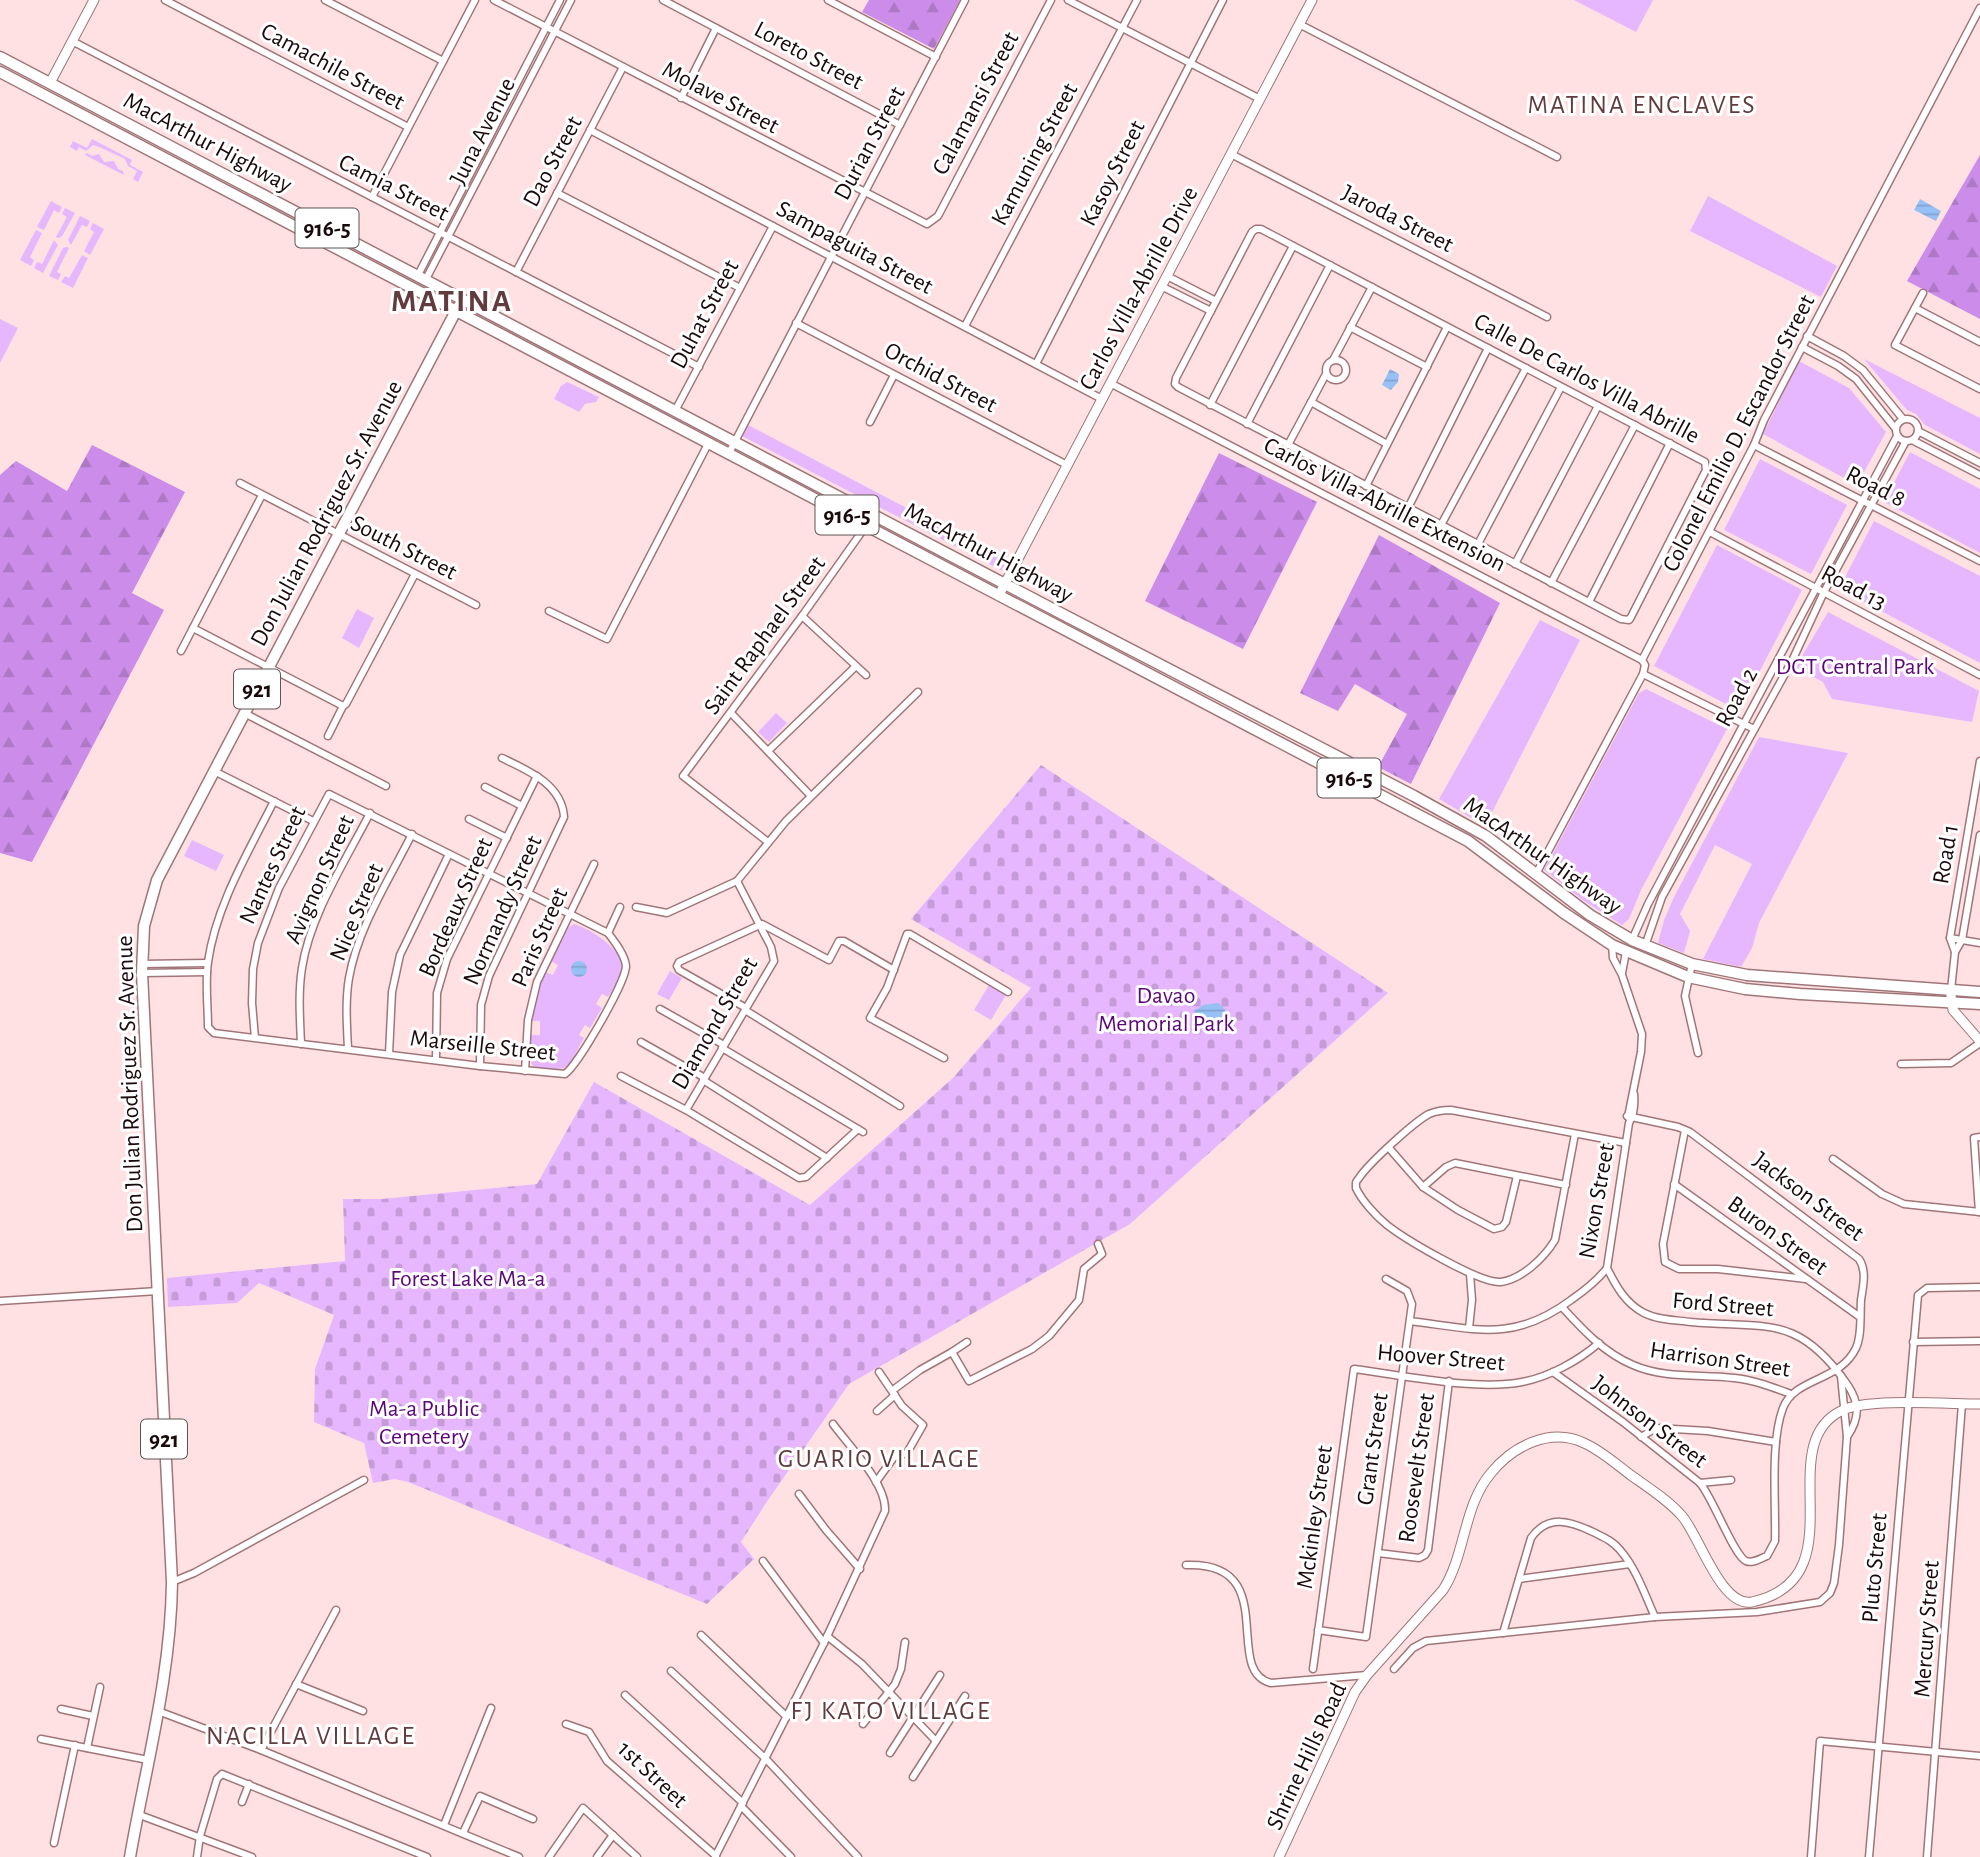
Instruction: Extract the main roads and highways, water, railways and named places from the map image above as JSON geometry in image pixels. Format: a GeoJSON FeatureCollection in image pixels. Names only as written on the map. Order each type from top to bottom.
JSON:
{"type":"FeatureCollection","features":[{"type":"Feature","properties":{"kind":"main road","name":"MacArthur Highway"},"geometry":{"type":"LineString","coordinates":[[0,57],[462,298],[732,447],[872,515],[1105,651],[1468,841],[1564,913],[1626,952],[1688,977],[1745,989],[1855,997],[1951,996],[1980,992]]}},
{"type":"Feature","properties":{"kind":"main road","name":"MacArthur Highway"},"geometry":{"type":"LineString","coordinates":[[0,72],[456,310],[673,416],[709,442],[732,447],[867,526],[1111,640],[1476,830],[1590,915],[1632,940],[1692,964],[1747,975],[1855,984],[1951,996],[1980,1004]]}},
{"type":"Feature","properties":{"kind":"main road"},"geometry":{"type":"LineString","coordinates":[[171,162],[178,150]]}},
{"type":"Feature","properties":{"kind":"main road"},"geometry":{"type":"LineString","coordinates":[[222,188],[228,176]]}},
{"type":"Feature","properties":{"kind":"main road","name":"Don Julian Rodriguez Sr. Avenue"},"geometry":{"type":"LineString","coordinates":[[130,1857],[168,1654],[172,1582],[142,968],[144,926],[157,880],[462,298]]}},
{"type":"Feature","properties":{"kind":"main road"},"geometry":{"type":"LineString","coordinates":[[1105,651],[1111,640]]}},
{"type":"Feature","properties":{"kind":"main road"},"geometry":{"type":"LineString","coordinates":[[1185,692],[1191,681]]}},
{"type":"Feature","properties":{"kind":"main road"},"geometry":{"type":"LineString","coordinates":[[1328,767],[1334,755]]}},
{"type":"Feature","properties":{"kind":"main road"},"geometry":{"type":"LineString","coordinates":[[1800,994],[1801,980]]}},
{"type":"Feature","properties":{"kind":"main road"},"geometry":{"type":"LineString","coordinates":[[1855,984],[1855,997]]}},
{"type":"Feature","properties":{"kind":"water"},"geometry":{"type":"Polygon","coordinates":[[[1920,199],[1941,211],[1936,221],[1914,210],[1920,199]]]}},
{"type":"Feature","properties":{"kind":"water"},"geometry":{"type":"Polygon","coordinates":[[[1390,369],[1399,374],[1398,382],[1391,390],[1382,385],[1390,369]]]}},
{"type":"Feature","properties":{"kind":"water"},"geometry":{"type":"Polygon","coordinates":[[[579,961],[585,963],[585,975],[579,977],[573,975],[571,969],[573,963],[579,961]]]}},
{"type":"Feature","properties":{"kind":"water"},"geometry":{"type":"Polygon","coordinates":[[[1218,1003],[1227,1014],[1228,1028],[1217,1020],[1194,1011],[1203,1005],[1218,1003]]]}},
{"type":"Feature","properties":{"kind":"district","name":"MATINA ENCLAVES"},"geometry":{"type":"Point","coordinates":[1642,104]}},
{"type":"Feature","properties":{"kind":"district","name":"MATINA"},"geometry":{"type":"Point","coordinates":[452,300]}},
{"type":"Feature","properties":{"kind":"district","name":"GUARIO VILLAGE"},"geometry":{"type":"Point","coordinates":[879,1458]}},
{"type":"Feature","properties":{"kind":"district","name":"FJ KATO VILLAGE"},"geometry":{"type":"Point","coordinates":[891,1710]}},
{"type":"Feature","properties":{"kind":"district","name":"NACILLA VILLAGE"},"geometry":{"type":"Point","coordinates":[311,1735]}},
{"type":"Feature","properties":{"kind":"park label","name":"DGT Central Park"},"geometry":{"type":"Point","coordinates":[1855,666]}},
{"type":"Feature","properties":{"kind":"park label","name":"Davao Memorial Park"},"geometry":{"type":"Point","coordinates":[1166,1009]}},
{"type":"Feature","properties":{"kind":"park label","name":"Forest Lake Ma-a"},"geometry":{"type":"Point","coordinates":[468,1278]}},
{"type":"Feature","properties":{"kind":"park label","name":"Ma-a Public Cemetery"},"geometry":{"type":"Point","coordinates":[424,1422]}}]}
